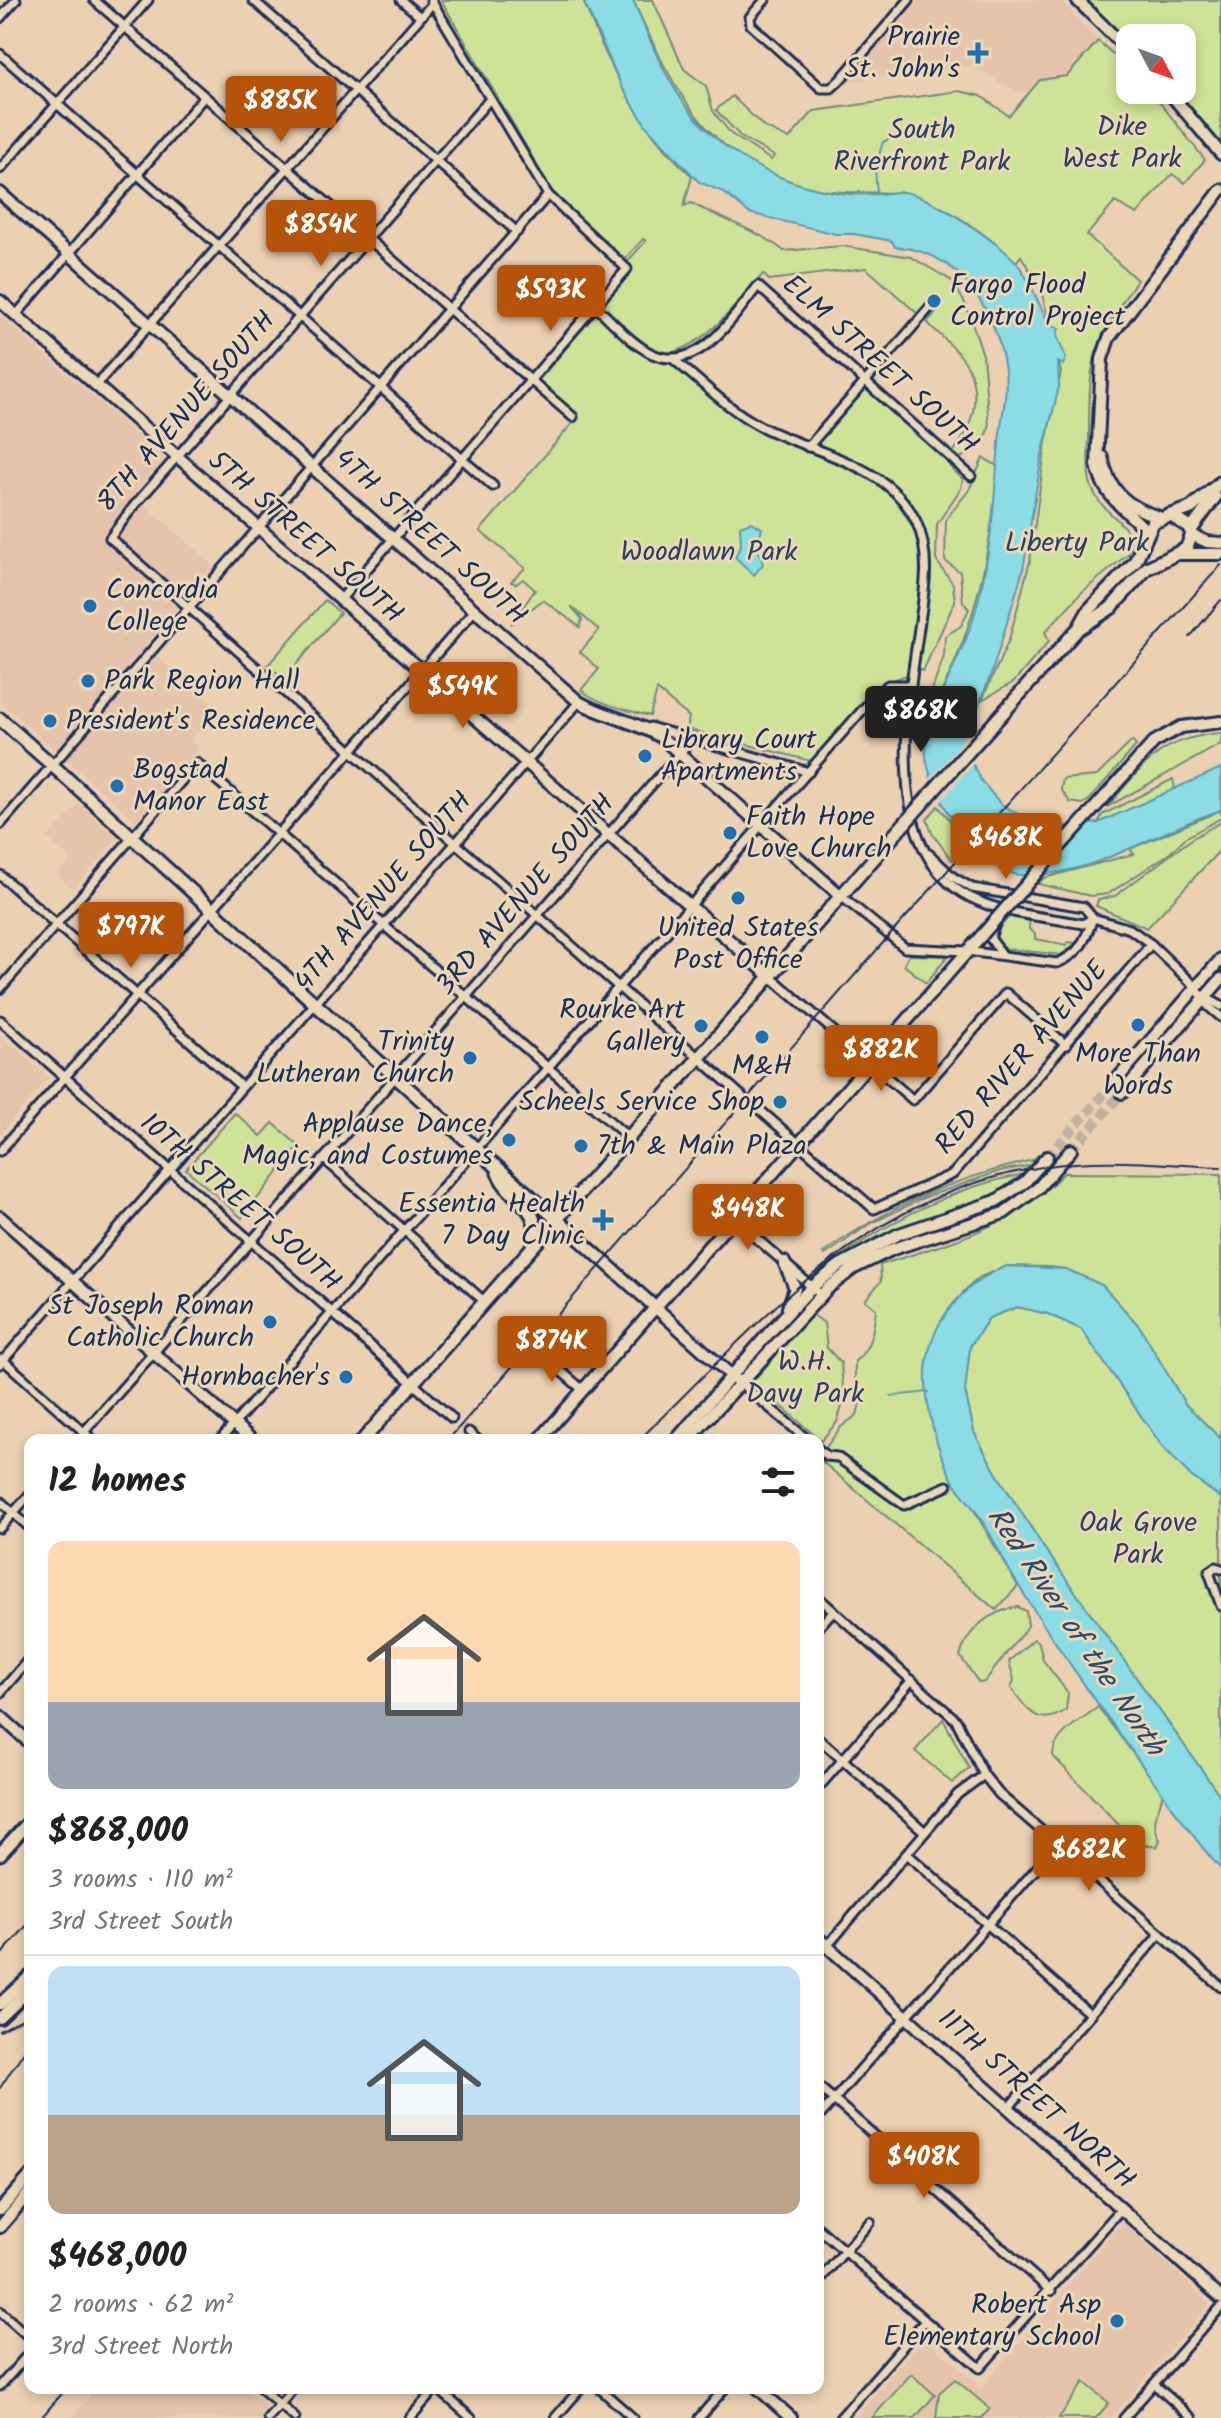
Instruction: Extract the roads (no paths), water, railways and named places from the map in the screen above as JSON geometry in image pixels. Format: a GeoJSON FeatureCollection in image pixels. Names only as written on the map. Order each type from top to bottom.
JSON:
{"type":"FeatureCollection","features":[{"type":"Feature","properties":{"kind":"main road"},"geometry":{"type":"LineString","coordinates":[[368,1434],[1077,630],[1089,610],[1130,568],[1146,539],[1165,516],[1191,508],[1221,482]]}},
{"type":"Feature","properties":{"kind":"main road"},"geometry":{"type":"LineString","coordinates":[[1077,630],[1111,608],[1147,568],[1176,556],[1221,491]]}},
{"type":"Feature","properties":{"kind":"main road"},"geometry":{"type":"LineString","coordinates":[[1165,516],[1179,518],[1191,532]]}},
{"type":"Feature","properties":{"kind":"main road"},"geometry":{"type":"LineString","coordinates":[[1146,539],[1158,553],[1176,556]]}},
{"type":"Feature","properties":{"kind":"main road"},"geometry":{"type":"LineString","coordinates":[[0,719],[133,836],[395,1078],[558,1220]]}},
{"type":"Feature","properties":{"kind":"main road"},"geometry":{"type":"LineString","coordinates":[[496,1167],[504,1184],[533,1213],[537,1225],[532,1249]]}},
{"type":"Feature","properties":{"kind":"main road"},"geometry":{"type":"LineString","coordinates":[[0,1854],[24,1828]]}},
{"type":"Feature","properties":{"kind":"street"},"geometry":{"type":"LineString","coordinates":[[0,18],[16,0]]}},
{"type":"Feature","properties":{"kind":"street"},"geometry":{"type":"LineString","coordinates":[[94,0],[573,417]]}},
{"type":"Feature","properties":{"kind":"street"},"geometry":{"type":"LineString","coordinates":[[0,169],[148,0]]}},
{"type":"Feature","properties":{"kind":"street"},"geometry":{"type":"LineString","coordinates":[[253,0],[517,232]]}},
{"type":"Feature","properties":{"kind":"street"},"geometry":{"type":"LineString","coordinates":[[401,0],[419,16]]}},
{"type":"Feature","properties":{"kind":"street"},"geometry":{"type":"LineString","coordinates":[[765,0],[751,20],[758,33],[821,88],[831,88],[909,0]]}},
{"type":"Feature","properties":{"kind":"street"},"geometry":{"type":"LineString","coordinates":[[1077,0],[1116,38]]}},
{"type":"Feature","properties":{"kind":"street"},"geometry":{"type":"LineString","coordinates":[[96,385],[432,2],[548,195],[627,269],[340,600]]}},
{"type":"Feature","properties":{"kind":"street"},"geometry":{"type":"LineString","coordinates":[[0,54],[493,486]]}},
{"type":"Feature","properties":{"kind":"street"},"geometry":{"type":"LineString","coordinates":[[16,315],[204,97]]}},
{"type":"Feature","properties":{"kind":"street","name":"8TH AVENUE SOUTH"},"geometry":{"type":"LineString","coordinates":[[188,608],[110,538],[111,531],[489,100]]}},
{"type":"Feature","properties":{"kind":"street"},"geometry":{"type":"LineString","coordinates":[[1179,104],[1221,154]]}},
{"type":"Feature","properties":{"kind":"street"},"geometry":{"type":"LineString","coordinates":[[1146,539],[1126,512],[1113,503],[1100,481],[1102,359],[1109,338],[1221,190]]}},
{"type":"Feature","properties":{"kind":"street","name":"4TH STREET SOUTH"},"geometry":{"type":"LineString","coordinates":[[0,193],[579,702],[605,715],[636,723],[661,737],[841,896],[905,948],[967,951],[1057,963],[1083,945],[1093,918]]}},
{"type":"Feature","properties":{"kind":"street"},"geometry":{"type":"LineString","coordinates":[[0,825],[548,195]]}},
{"type":"Feature","properties":{"kind":"street","name":"ELM STREET SOUTH"},"geometry":{"type":"LineString","coordinates":[[672,358],[691,355],[706,346],[758,286],[867,380],[971,476]]}},
{"type":"Feature","properties":{"kind":"street","name":"5TH STREET SOUTH"},"geometry":{"type":"LineString","coordinates":[[0,301],[527,762],[607,836],[913,1100],[1006,993],[1066,1045]]}},
{"type":"Feature","properties":{"kind":"street"},"geometry":{"type":"LineString","coordinates":[[808,447],[933,304]]}},
{"type":"Feature","properties":{"kind":"street"},"geometry":{"type":"LineString","coordinates":[[595,306],[645,349],[658,356],[672,358],[738,413],[873,475],[906,505],[915,519],[926,557],[906,730],[907,780],[916,825],[927,853],[940,874],[975,900],[1083,924],[1093,918]]}},
{"type":"Feature","properties":{"kind":"street"},"geometry":{"type":"LineString","coordinates":[[1099,439],[1103,463],[1116,493],[1128,505],[1165,516]]}},
{"type":"Feature","properties":{"kind":"street"},"geometry":{"type":"LineString","coordinates":[[1191,532],[1207,542],[1221,543]]}},
{"type":"Feature","properties":{"kind":"street"},"geometry":{"type":"LineString","coordinates":[[1176,556],[1221,554]]}},
{"type":"Feature","properties":{"kind":"street"},"geometry":{"type":"LineString","coordinates":[[188,608],[742,1096]]}},
{"type":"Feature","properties":{"kind":"street"},"geometry":{"type":"LineString","coordinates":[[0,1151],[475,610]]}},
{"type":"Feature","properties":{"kind":"street"},"geometry":{"type":"LineString","coordinates":[[225,1434],[880,690],[888,685],[911,685]]}},
{"type":"Feature","properties":{"kind":"street","name":"4TH AVENUE SOUTH"},"geometry":{"type":"LineString","coordinates":[[1,1360],[579,702]]}},
{"type":"Feature","properties":{"kind":"street"},"geometry":{"type":"LineString","coordinates":[[544,1434],[1151,745],[1181,727],[1221,722]]}},
{"type":"Feature","properties":{"kind":"street"},"geometry":{"type":"LineString","coordinates":[[636,723],[809,772]]}},
{"type":"Feature","properties":{"kind":"street","name":"3RD AVENUE SOUTH"},"geometry":{"type":"LineString","coordinates":[[84,1432],[692,739]]}},
{"type":"Feature","properties":{"kind":"street"},"geometry":{"type":"LineString","coordinates":[[0,989],[197,763],[629,1138]]}},
{"type":"Feature","properties":{"kind":"street"},"geometry":{"type":"LineString","coordinates":[[927,853],[953,877],[972,888],[1084,907],[1093,918],[1130,929],[1151,944],[1205,997],[1221,1006]]}},
{"type":"Feature","properties":{"kind":"street"},"geometry":{"type":"LineString","coordinates":[[0,875],[242,1087]]}},
{"type":"Feature","properties":{"kind":"street"},"geometry":{"type":"LineString","coordinates":[[986,935],[1005,956]]}},
{"type":"Feature","properties":{"kind":"street","name":"RED RIVER AVENUE"},"geometry":{"type":"LineString","coordinates":[[798,1143],[874,1209],[953,1174],[1151,944]]}},
{"type":"Feature","properties":{"kind":"street"},"geometry":{"type":"LineString","coordinates":[[1113,1084],[1221,959]]}},
{"type":"Feature","properties":{"kind":"street"},"geometry":{"type":"LineString","coordinates":[[1122,1093],[1221,979]]}},
{"type":"Feature","properties":{"kind":"street"},"geometry":{"type":"LineString","coordinates":[[1205,997],[1208,1006],[1221,1017]]}},
{"type":"Feature","properties":{"kind":"street","name":"10TH STREET SOUTH"},"geometry":{"type":"LineString","coordinates":[[0,1020],[452,1418]]}},
{"type":"Feature","properties":{"kind":"street"},"geometry":{"type":"LineString","coordinates":[[754,1105],[798,1143]]}},
{"type":"Feature","properties":{"kind":"street"},"geometry":{"type":"LineString","coordinates":[[682,1434],[816,1291],[893,1249],[1004,1213],[1038,1188],[1071,1150]]}},
{"type":"Feature","properties":{"kind":"street"},"geometry":{"type":"LineString","coordinates":[[768,1334],[872,1246],[967,1213],[1010,1193],[1047,1157]]}},
{"type":"Feature","properties":{"kind":"street"},"geometry":{"type":"LineString","coordinates":[[324,1159],[485,1302]]}},
{"type":"Feature","properties":{"kind":"street"},"geometry":{"type":"LineString","coordinates":[[0,1217],[245,1434]]}},
{"type":"Feature","properties":{"kind":"street"},"geometry":{"type":"LineString","coordinates":[[733,1218],[816,1291]]}},
{"type":"Feature","properties":{"kind":"street"},"geometry":{"type":"LineString","coordinates":[[558,1220],[801,1434]]}},
{"type":"Feature","properties":{"kind":"street"},"geometry":{"type":"LineString","coordinates":[[693,1434],[790,1305],[795,1288],[784,1262]]}},
{"type":"Feature","properties":{"kind":"street"},"geometry":{"type":"LineString","coordinates":[[541,1354],[583,1390]]}},
{"type":"Feature","properties":{"kind":"street"},"geometry":{"type":"LineString","coordinates":[[1,1360],[86,1434]]}},
{"type":"Feature","properties":{"kind":"street"},"geometry":{"type":"LineString","coordinates":[[824,1454],[837,1457],[904,1505],[947,1486]]}},
{"type":"Feature","properties":{"kind":"street"},"geometry":{"type":"LineString","coordinates":[[0,1501],[24,1523]]}},
{"type":"Feature","properties":{"kind":"street"},"geometry":{"type":"LineString","coordinates":[[0,1528],[24,1501]]}},
{"type":"Feature","properties":{"kind":"street"},"geometry":{"type":"LineString","coordinates":[[1216,1568],[1209,1579],[1221,1606]]}},
{"type":"Feature","properties":{"kind":"street"},"geometry":{"type":"LineString","coordinates":[[824,1603],[956,1720],[984,1775],[999,1794],[1221,1987]]}},
{"type":"Feature","properties":{"kind":"street"},"geometry":{"type":"LineString","coordinates":[[824,1621],[833,1611]]}},
{"type":"Feature","properties":{"kind":"street"},"geometry":{"type":"LineString","coordinates":[[0,1693],[24,1665]]}},
{"type":"Feature","properties":{"kind":"street"},"geometry":{"type":"LineString","coordinates":[[824,1781],[912,1680]]}},
{"type":"Feature","properties":{"kind":"street"},"geometry":{"type":"LineString","coordinates":[[0,1716],[24,1738]]}},
{"type":"Feature","properties":{"kind":"street"},"geometry":{"type":"LineString","coordinates":[[824,1743],[925,1832]]}},
{"type":"Feature","properties":{"kind":"street"},"geometry":{"type":"LineString","coordinates":[[824,1940],[966,1787],[984,1775]]}},
{"type":"Feature","properties":{"kind":"street"},"geometry":{"type":"LineString","coordinates":[[824,2111],[1057,1845]]}},
{"type":"Feature","properties":{"kind":"street"},"geometry":{"type":"LineString","coordinates":[[907,1854],[1090,2014]]}},
{"type":"Feature","properties":{"kind":"street"},"geometry":{"type":"LineString","coordinates":[[1008,2108],[1160,1934]]}},
{"type":"Feature","properties":{"kind":"street","name":"11TH STREET NORTH"},"geometry":{"type":"LineString","coordinates":[[824,1944],[1221,2298]]}},
{"type":"Feature","properties":{"kind":"street"},"geometry":{"type":"LineString","coordinates":[[0,2004],[24,1982]]}},
{"type":"Feature","properties":{"kind":"street"},"geometry":{"type":"LineString","coordinates":[[0,2018],[24,1995]]}},
{"type":"Feature","properties":{"kind":"street"},"geometry":{"type":"LineString","coordinates":[[824,2091],[1051,2291]]}},
{"type":"Feature","properties":{"kind":"street"},"geometry":{"type":"LineString","coordinates":[[0,2210],[24,2185]]}},
{"type":"Feature","properties":{"kind":"street"},"geometry":{"type":"LineString","coordinates":[[0,2227],[24,2199]]}},
{"type":"Feature","properties":{"kind":"street"},"geometry":{"type":"LineString","coordinates":[[824,2234],[980,2368],[1121,2209]]}},
{"type":"Feature","properties":{"kind":"street"},"geometry":{"type":"LineString","coordinates":[[824,2275],[870,2222]]}},
{"type":"Feature","properties":{"kind":"street"},"geometry":{"type":"LineString","coordinates":[[1124,2418],[1221,2307]]}},
{"type":"Feature","properties":{"kind":"street"},"geometry":{"type":"LineString","coordinates":[[0,2311],[24,2333]]}},
{"type":"Feature","properties":{"kind":"street"},"geometry":{"type":"LineString","coordinates":[[840,2418],[924,2322]]}},
{"type":"Feature","properties":{"kind":"street"},"geometry":{"type":"LineString","coordinates":[[0,2386],[24,2359]]}},
{"type":"Feature","properties":{"kind":"street"},"geometry":{"type":"LineString","coordinates":[[1154,2384],[1192,2418]]}},
{"type":"Feature","properties":{"kind":"street"},"geometry":{"type":"LineString","coordinates":[[268,2394],[295,2418]]}},
{"type":"Feature","properties":{"kind":"street"},"geometry":{"type":"LineString","coordinates":[[268,2418],[289,2394]]}},
{"type":"Feature","properties":{"kind":"street"},"geometry":{"type":"LineString","coordinates":[[410,2418],[432,2394]]}},
{"type":"Feature","properties":{"kind":"street"},"geometry":{"type":"LineString","coordinates":[[444,2394],[471,2418]]}},
{"type":"Feature","properties":{"kind":"street"},"geometry":{"type":"LineString","coordinates":[[555,2418],[576,2394]]}},
{"type":"Feature","properties":{"kind":"street"},"geometry":{"type":"LineString","coordinates":[[606,2394],[633,2418]]}},
{"type":"Feature","properties":{"kind":"street"},"geometry":{"type":"LineString","coordinates":[[699,2418],[720,2394]]}},
{"type":"Feature","properties":{"kind":"street"},"geometry":{"type":"LineString","coordinates":[[765,2394],[791,2418]]}},
{"type":"Feature","properties":{"kind":"water"},"geometry":{"type":"Polygon","coordinates":[[[583,0],[633,0],[662,66],[684,103],[703,126],[752,163],[808,187],[868,194],[909,193],[960,219],[1016,262],[1051,326],[1059,328],[1057,336],[1066,358],[1063,365],[1058,362],[1059,387],[1042,455],[1023,570],[992,672],[969,729],[969,757],[982,782],[1000,803],[1036,825],[1056,827],[1098,823],[1221,768],[1221,810],[1123,852],[1073,869],[1047,874],[1021,875],[1005,871],[988,860],[957,825],[933,783],[926,747],[934,713],[974,616],[988,552],[1006,389],[1005,370],[993,326],[971,287],[956,271],[938,259],[895,247],[892,241],[836,234],[749,213],[723,192],[699,182],[647,127],[622,87],[583,0]]]}},
{"type":"Feature","properties":{"kind":"water"},"geometry":{"type":"Polygon","coordinates":[[[751,522],[762,528],[757,545],[763,564],[754,575],[735,557],[741,545],[740,526],[751,522]]]}},
{"type":"Feature","properties":{"kind":"water","name":"Red River of the North"},"geometry":{"type":"Polygon","coordinates":[[[1007,1266],[1066,1269],[1102,1285],[1140,1327],[1185,1404],[1221,1439],[1221,1498],[1191,1476],[1162,1446],[1081,1329],[1048,1314],[1017,1307],[989,1318],[970,1346],[965,1391],[974,1432],[1044,1548],[1221,1797],[1221,1869],[1183,1822],[1064,1655],[981,1519],[953,1481],[942,1456],[929,1412],[926,1383],[934,1335],[963,1293],[991,1273],[1007,1266]]]}},
{"type":"Feature","properties":{"kind":"waterway"},"geometry":{"type":"LineString","coordinates":[[877,194],[875,168],[883,142],[894,137]]}},
{"type":"Feature","properties":{"kind":"waterway"},"geometry":{"type":"LineString","coordinates":[[891,1396],[929,1392]]}},
{"type":"Feature","properties":{"kind":"tunnel"},"geometry":{"type":"LineString","coordinates":[[1047,1157],[1113,1084]]}},
{"type":"Feature","properties":{"kind":"tunnel"},"geometry":{"type":"LineString","coordinates":[[1071,1150],[1122,1093]]}},
{"type":"Feature","properties":{"kind":"railway"},"geometry":{"type":"LineString","coordinates":[[453,1434],[889,936],[1221,565]]}},
{"type":"Feature","properties":{"kind":"railway"},"geometry":{"type":"LineString","coordinates":[[1190,637],[1221,600]]}},
{"type":"Feature","properties":{"kind":"railway"},"geometry":{"type":"LineString","coordinates":[[645,1434],[783,1300],[832,1260],[885,1224],[942,1195],[1005,1174],[1075,1163],[1130,1162],[1221,1167]]}},
{"type":"Feature","properties":{"kind":"railway"},"geometry":{"type":"LineString","coordinates":[[0,1956],[24,1929]]}},
{"type":"Feature","properties":{"kind":"railway"},"geometry":{"type":"LineString","coordinates":[[0,2031],[24,2018]]}},
{"type":"Feature","properties":{"kind":"railway"},"geometry":{"type":"LineString","coordinates":[[0,2088],[24,2051]]}},
{"type":"Feature","properties":{"kind":"railway"},"geometry":{"type":"LineString","coordinates":[[41,2418],[62,2394]]}},
{"type":"Feature","properties":{"kind":"place","name":"Prairie St. John's"},"geometry":{"type":"Point","coordinates":[978,53]}},
{"type":"Feature","properties":{"kind":"place","name":"Fargo Flood Control Project"},"geometry":{"type":"Point","coordinates":[934,301]}},
{"type":"Feature","properties":{"kind":"place","name":"Concordia College"},"geometry":{"type":"Point","coordinates":[90,606]}},
{"type":"Feature","properties":{"kind":"place","name":"Park Region Hall"},"geometry":{"type":"Point","coordinates":[88,681]}},
{"type":"Feature","properties":{"kind":"place","name":"President's Residence"},"geometry":{"type":"Point","coordinates":[50,721]}},
{"type":"Feature","properties":{"kind":"place","name":"Library Court Apartments"},"geometry":{"type":"Point","coordinates":[645,756]}},
{"type":"Feature","properties":{"kind":"place","name":"Bogstad Manor East"},"geometry":{"type":"Point","coordinates":[117,786]}},
{"type":"Feature","properties":{"kind":"place","name":"Faith Hope Love Church"},"geometry":{"type":"Point","coordinates":[730,833]}},
{"type":"Feature","properties":{"kind":"place","name":"United States Post Office"},"geometry":{"type":"Point","coordinates":[738,898]}},
{"type":"Feature","properties":{"kind":"place","name":"More Than Words"},"geometry":{"type":"Point","coordinates":[1138,1025]}},
{"type":"Feature","properties":{"kind":"place","name":"Rourke Art Gallery"},"geometry":{"type":"Point","coordinates":[701,1026]}},
{"type":"Feature","properties":{"kind":"place","name":"M&H"},"geometry":{"type":"Point","coordinates":[762,1037]}},
{"type":"Feature","properties":{"kind":"place","name":"Trinity Lutheran Church"},"geometry":{"type":"Point","coordinates":[470,1058]}},
{"type":"Feature","properties":{"kind":"place","name":"Scheels Service Shop"},"geometry":{"type":"Point","coordinates":[780,1102]}},
{"type":"Feature","properties":{"kind":"place","name":"Applause Dance, Magic, and Costumes"},"geometry":{"type":"Point","coordinates":[509,1140]}},
{"type":"Feature","properties":{"kind":"place","name":"7th & Main Plaza"},"geometry":{"type":"Point","coordinates":[581,1146]}},
{"type":"Feature","properties":{"kind":"place","name":"Essentia Health 7 Day Clinic"},"geometry":{"type":"Point","coordinates":[603,1220]}},
{"type":"Feature","properties":{"kind":"place","name":"St Joseph Roman Catholic Church"},"geometry":{"type":"Point","coordinates":[270,1322]}},
{"type":"Feature","properties":{"kind":"place","name":"Hornbacher's"},"geometry":{"type":"Point","coordinates":[346,1377]}},
{"type":"Feature","properties":{"kind":"place","name":"Robert Asp Elementary School"},"geometry":{"type":"Point","coordinates":[1117,2321]}},
{"type":"Feature","properties":{"kind":"park label","name":"Dike West Park"},"geometry":{"type":"Point","coordinates":[1122,143]}},
{"type":"Feature","properties":{"kind":"park label","name":"South Riverfront Park"},"geometry":{"type":"Point","coordinates":[922,146]}},
{"type":"Feature","properties":{"kind":"park label","name":"Liberty Park"},"geometry":{"type":"Point","coordinates":[1077,543]}},
{"type":"Feature","properties":{"kind":"park label","name":"Woodlawn Park"},"geometry":{"type":"Point","coordinates":[709,552]}},
{"type":"Feature","properties":{"kind":"park label","name":"W.H. Davy Park"},"geometry":{"type":"Point","coordinates":[805,1378]}},
{"type":"Feature","properties":{"kind":"park label","name":"Oak Grove Park"},"geometry":{"type":"Point","coordinates":[1138,1539]}}]}
